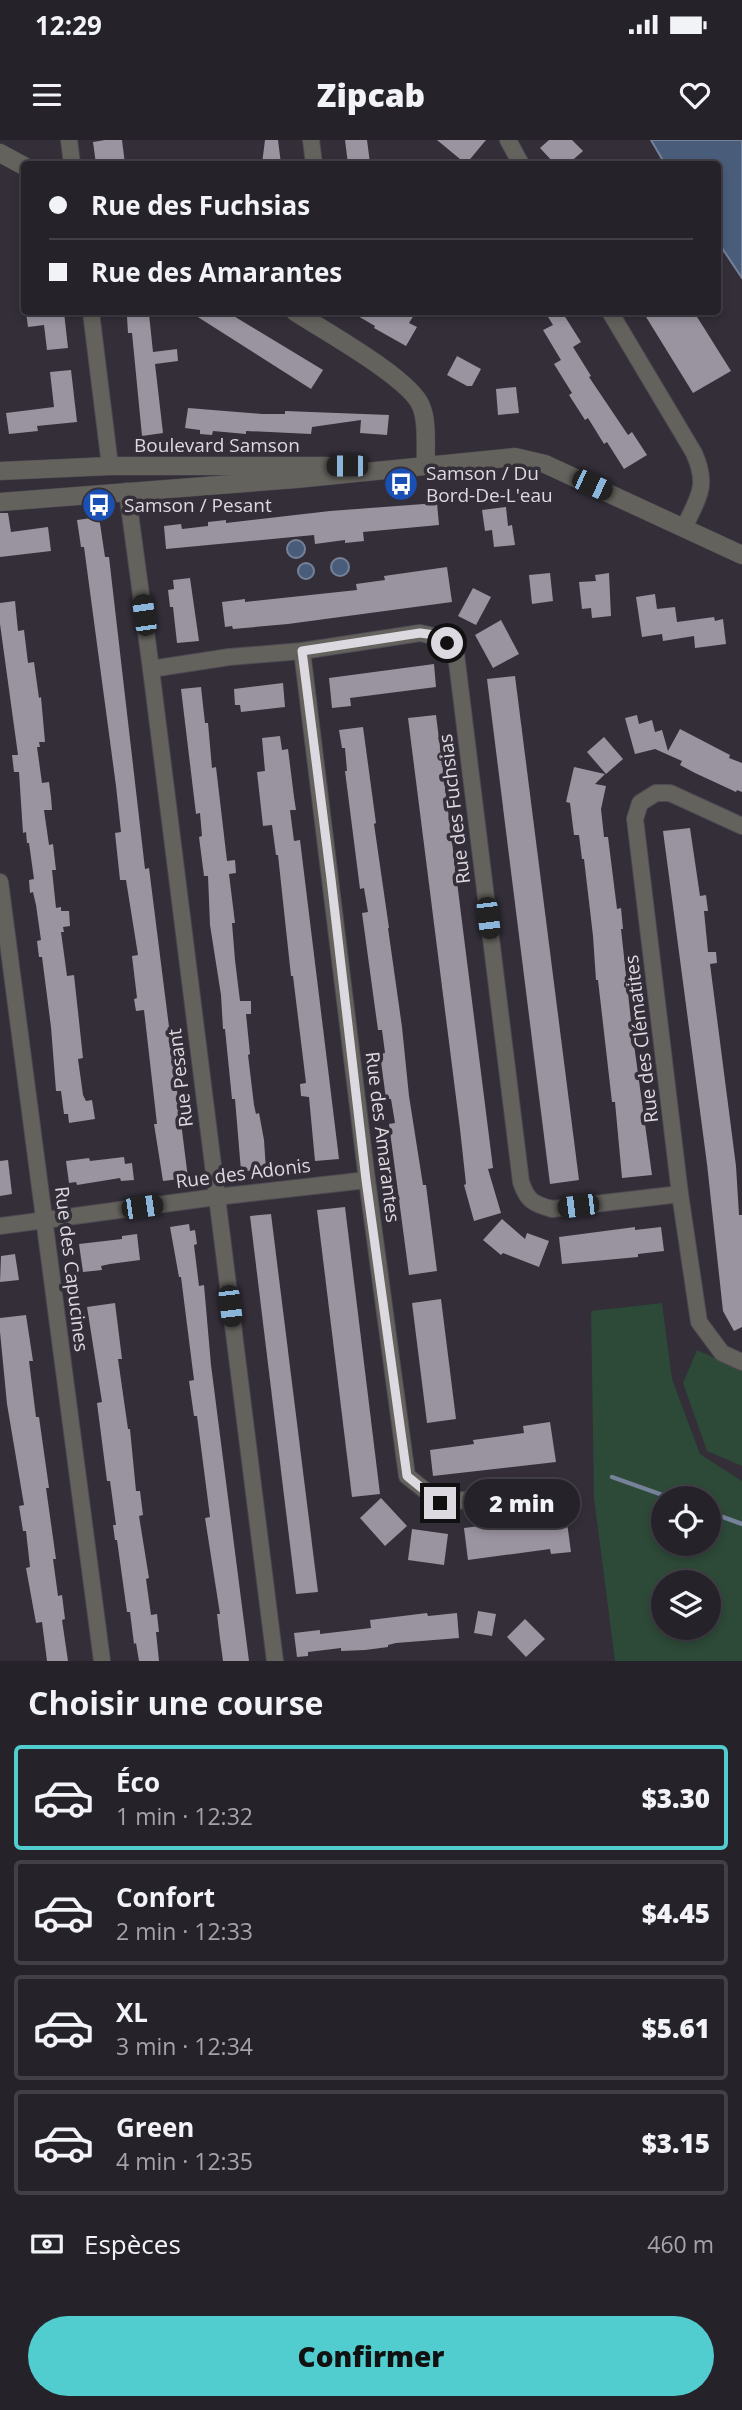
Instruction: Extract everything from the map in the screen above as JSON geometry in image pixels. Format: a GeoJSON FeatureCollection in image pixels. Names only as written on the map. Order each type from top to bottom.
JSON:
{"type":"FeatureCollection","features":[{"type":"Feature","properties":{"kind":"street"},"geometry":{"type":"LineString","coordinates":[[69,140],[72,161]]}},
{"type":"Feature","properties":{"kind":"street"},"geometry":{"type":"LineString","coordinates":[[311,140],[314,161]]}},
{"type":"Feature","properties":{"kind":"street"},"geometry":{"type":"LineString","coordinates":[[508,140],[519,161]]}},
{"type":"Feature","properties":{"kind":"street"},"geometry":{"type":"LineString","coordinates":[[0,153],[21,164]]}},
{"type":"Feature","properties":{"kind":"street"},"geometry":{"type":"LineString","coordinates":[[91,315],[110,466]]}},
{"type":"Feature","properties":{"kind":"street"},"geometry":{"type":"LineString","coordinates":[[300,315],[408,386],[422,409],[426,465],[515,457],[545,464],[742,555]]}},
{"type":"Feature","properties":{"kind":"street"},"geometry":{"type":"LineString","coordinates":[[612,315],[701,468],[703,484],[684,528]]}},
{"type":"Feature","properties":{"kind":"street","name":"Boulevard Samson"},"geometry":{"type":"LineString","coordinates":[[0,471],[110,466],[426,465]]}},
{"type":"Feature","properties":{"kind":"street","name":"Boulevard Samson"},"geometry":{"type":"LineString","coordinates":[[0,502],[296,479],[426,465]]}},
{"type":"Feature","properties":{"kind":"street","name":"Rue Pesant"},"geometry":{"type":"LineString","coordinates":[[127,491],[275,1661]]}},
{"type":"Feature","properties":{"kind":"street","name":"Rue des Fuchsias"},"geometry":{"type":"LineString","coordinates":[[151,669],[229,657],[302,651],[420,633],[435,635],[447,643],[456,654],[519,1169],[525,1194],[536,1204],[552,1209],[680,1194]]}},
{"type":"Feature","properties":{"kind":"street","name":"Rue des Amarantes"},"geometry":{"type":"LineString","coordinates":[[302,651],[366,1180],[407,1476],[440,1503],[550,1489]]}},
{"type":"Feature","properties":{"kind":"street","name":"Rue des Clématites"},"geometry":{"type":"LineString","coordinates":[[742,826],[670,793],[656,793],[640,803],[635,819],[680,1194],[699,1322],[722,1353],[742,1362]]}},
{"type":"Feature","properties":{"kind":"street","name":"Rue des Capucines"},"geometry":{"type":"LineString","coordinates":[[0,882],[102,1661]]}},
{"type":"Feature","properties":{"kind":"street","name":"Rue des Adonis"},"geometry":{"type":"LineString","coordinates":[[0,1226],[366,1180]]}},
{"type":"Feature","properties":{"kind":"green space"},"geometry":{"type":"Polygon","coordinates":[[[662,1303],[672,1379],[700,1454],[742,1481],[742,1661],[615,1661],[594,1498],[591,1311],[662,1303]]]}},
{"type":"Feature","properties":{"kind":"green space"},"geometry":{"type":"Polygon","coordinates":[[[697,1350],[742,1370],[742,1466],[707,1451],[683,1383],[697,1350]]]}},
{"type":"Feature","properties":{"kind":"water"},"geometry":{"type":"Polygon","coordinates":[[[651,140],[742,140],[742,278],[721,246],[721,161],[663,161],[651,140]]]}},
{"type":"Feature","properties":{"kind":"water"},"geometry":{"type":"Polygon","coordinates":[[[296,540],[302,543],[305,549],[302,555],[296,558],[290,555],[287,549],[290,543],[296,540]]]}},
{"type":"Feature","properties":{"kind":"water"},"geometry":{"type":"Polygon","coordinates":[[[340,558],[346,561],[349,567],[346,573],[340,576],[334,573],[331,567],[334,561],[340,558]]]}},
{"type":"Feature","properties":{"kind":"water"},"geometry":{"type":"Polygon","coordinates":[[[306,563],[312,565],[312,577],[306,579],[300,577],[298,571],[300,565],[306,563]]]}},
{"type":"Feature","properties":{"kind":"building"},"geometry":{"type":"Polygon","coordinates":[[[122,140],[125,161],[96,161],[93,142],[122,140]]]}},
{"type":"Feature","properties":{"kind":"building"},"geometry":{"type":"Polygon","coordinates":[[[265,140],[278,140],[281,161],[262,161],[265,140]]]}},
{"type":"Feature","properties":{"kind":"building"},"geometry":{"type":"Polygon","coordinates":[[[345,140],[367,140],[370,161],[348,161],[345,140]]]}},
{"type":"Feature","properties":{"kind":"building"},"geometry":{"type":"Polygon","coordinates":[[[437,140],[486,140],[468,161],[462,161],[437,140]]]}},
{"type":"Feature","properties":{"kind":"building"},"geometry":{"type":"Polygon","coordinates":[[[549,140],[572,140],[583,151],[571,161],[552,161],[540,148],[549,140]]]}},
{"type":"Feature","properties":{"kind":"building"},"geometry":{"type":"Polygon","coordinates":[[[26,315],[64,315],[68,348],[47,350],[44,325],[28,327],[26,315]]]}},
{"type":"Feature","properties":{"kind":"building"},"geometry":{"type":"Polygon","coordinates":[[[149,315],[153,352],[177,349],[178,361],[155,364],[163,433],[142,436],[132,333],[128,333],[127,317],[149,315]]]}},
{"type":"Feature","properties":{"kind":"building"},"geometry":{"type":"Polygon","coordinates":[[[195,315],[232,315],[323,370],[311,389],[195,315]]]}},
{"type":"Feature","properties":{"kind":"building"},"geometry":{"type":"Polygon","coordinates":[[[356,315],[414,315],[409,323],[417,327],[406,346],[374,328],[375,326],[356,315]]]}},
{"type":"Feature","properties":{"kind":"building"},"geometry":{"type":"Polygon","coordinates":[[[547,315],[564,315],[581,342],[573,347],[591,376],[589,377],[628,435],[632,432],[647,455],[624,469],[607,442],[604,444],[569,395],[572,393],[554,364],[561,360],[543,330],[553,325],[547,315]]]}},
{"type":"Feature","properties":{"kind":"building"},"geometry":{"type":"Polygon","coordinates":[[[645,315],[696,315],[731,371],[693,393],[645,315]]]}},
{"type":"Feature","properties":{"kind":"building"},"geometry":{"type":"Polygon","coordinates":[[[457,356],[481,369],[472,386],[447,375],[457,356]]]}},
{"type":"Feature","properties":{"kind":"building"},"geometry":{"type":"Polygon","coordinates":[[[71,370],[77,422],[37,426],[38,431],[9,434],[6,413],[54,407],[50,372],[71,370]]]}},
{"type":"Feature","properties":{"kind":"building"},"geometry":{"type":"Polygon","coordinates":[[[516,387],[519,413],[498,415],[496,389],[516,387]]]}},
{"type":"Feature","properties":{"kind":"building"},"geometry":{"type":"Polygon","coordinates":[[[188,408],[262,414],[285,414],[285,411],[389,415],[387,435],[360,433],[361,420],[312,427],[311,434],[213,431],[212,435],[185,428],[188,408]]]}},
{"type":"Feature","properties":{"kind":"building"},"geometry":{"type":"Polygon","coordinates":[[[437,503],[439,525],[363,532],[364,541],[345,543],[345,540],[315,544],[314,535],[166,549],[164,526],[181,524],[182,529],[208,526],[208,522],[226,520],[226,523],[330,511],[437,503]]]}},
{"type":"Feature","properties":{"kind":"building"},"geometry":{"type":"Polygon","coordinates":[[[506,507],[508,526],[512,525],[515,545],[494,547],[492,530],[485,531],[482,510],[506,507]]]}},
{"type":"Feature","properties":{"kind":"building"},"geometry":{"type":"Polygon","coordinates":[[[0,513],[8,513],[11,532],[48,527],[51,551],[0,557],[0,513]]]}},
{"type":"Feature","properties":{"kind":"building"},"geometry":{"type":"Polygon","coordinates":[[[99,517],[105,557],[109,557],[145,869],[149,868],[188,1178],[163,1181],[154,1124],[157,1124],[144,1010],[136,1011],[134,999],[137,998],[132,956],[138,955],[126,880],[120,880],[115,833],[121,832],[116,786],[84,547],[81,547],[77,520],[99,517]]]}},
{"type":"Feature","properties":{"kind":"building"},"geometry":{"type":"Polygon","coordinates":[[[447,567],[452,602],[288,624],[233,629],[232,626],[225,627],[222,602],[357,590],[356,584],[385,580],[384,576],[447,567]]]}},
{"type":"Feature","properties":{"kind":"building"},"geometry":{"type":"Polygon","coordinates":[[[550,573],[553,601],[532,604],[529,575],[550,573]]]}},
{"type":"Feature","properties":{"kind":"building"},"geometry":{"type":"Polygon","coordinates":[[[609,573],[611,616],[592,618],[591,608],[582,609],[579,582],[596,581],[595,575],[609,573]]]}},
{"type":"Feature","properties":{"kind":"building"},"geometry":{"type":"Polygon","coordinates":[[[190,578],[199,641],[177,643],[168,590],[174,589],[173,580],[190,578]]]}},
{"type":"Feature","properties":{"kind":"building"},"geometry":{"type":"Polygon","coordinates":[[[473,588],[491,597],[476,625],[458,616],[473,588]]]}},
{"type":"Feature","properties":{"kind":"building"},"geometry":{"type":"Polygon","coordinates":[[[655,594],[657,609],[675,607],[677,622],[714,617],[715,621],[723,619],[726,644],[695,648],[694,636],[663,641],[662,634],[642,637],[636,597],[655,594]]]}},
{"type":"Feature","properties":{"kind":"building"},"geometry":{"type":"Polygon","coordinates":[[[15,601],[18,631],[24,630],[28,663],[34,662],[39,698],[41,697],[45,742],[39,742],[40,747],[37,747],[42,783],[49,782],[51,797],[52,810],[44,810],[49,845],[53,844],[56,870],[52,870],[56,908],[69,911],[70,926],[63,927],[64,932],[61,932],[67,976],[74,975],[83,1058],[78,1059],[83,1095],[86,1101],[92,1100],[95,1119],[69,1123],[68,1114],[64,1114],[61,1091],[56,1091],[51,1027],[42,957],[39,957],[37,941],[41,940],[33,892],[30,893],[29,880],[34,879],[29,843],[26,832],[23,833],[19,772],[14,772],[12,755],[18,755],[0,624],[0,603],[15,601]]]}},
{"type":"Feature","properties":{"kind":"building"},"geometry":{"type":"Polygon","coordinates":[[[501,620],[519,654],[493,668],[475,635],[501,620]]]}},
{"type":"Feature","properties":{"kind":"building"},"geometry":{"type":"Polygon","coordinates":[[[434,664],[436,687],[350,698],[351,706],[332,708],[329,678],[434,664]]]}},
{"type":"Feature","properties":{"kind":"building"},"geometry":{"type":"Polygon","coordinates":[[[515,676],[579,1180],[550,1184],[487,679],[515,676]]]}},
{"type":"Feature","properties":{"kind":"building"},"geometry":{"type":"Polygon","coordinates":[[[283,683],[285,707],[241,712],[240,705],[235,705],[234,689],[283,683]]]}},
{"type":"Feature","properties":{"kind":"building"},"geometry":{"type":"Polygon","coordinates":[[[201,687],[212,768],[216,767],[227,861],[235,860],[236,873],[229,874],[235,923],[232,923],[235,960],[240,1001],[251,1001],[251,1014],[246,1014],[248,1055],[254,1105],[256,1114],[259,1113],[264,1140],[266,1170],[241,1171],[235,1099],[232,1099],[221,995],[210,925],[208,876],[204,876],[199,837],[202,836],[200,813],[196,814],[181,689],[201,687]]]}},
{"type":"Feature","properties":{"kind":"building"},"geometry":{"type":"Polygon","coordinates":[[[436,715],[493,1168],[488,1169],[501,1213],[474,1221],[464,1185],[460,1129],[408,718],[436,715]]]}},
{"type":"Feature","properties":{"kind":"building"},"geometry":{"type":"Polygon","coordinates":[[[637,715],[639,724],[652,720],[655,732],[662,730],[668,751],[680,729],[742,763],[742,792],[736,792],[695,773],[680,765],[682,761],[655,749],[635,754],[625,718],[637,715]]]}},
{"type":"Feature","properties":{"kind":"building"},"geometry":{"type":"Polygon","coordinates":[[[363,727],[409,1096],[423,1185],[426,1185],[437,1271],[409,1275],[389,1124],[395,1123],[391,1099],[386,1099],[380,1054],[385,1053],[382,1030],[378,1030],[362,913],[368,912],[364,888],[360,889],[345,771],[345,748],[342,748],[339,730],[363,727]]]}},
{"type":"Feature","properties":{"kind":"building"},"geometry":{"type":"Polygon","coordinates":[[[280,736],[282,750],[288,749],[296,810],[290,810],[294,841],[300,840],[339,1159],[315,1161],[309,1097],[301,1096],[300,1084],[306,1083],[278,855],[272,825],[263,826],[257,772],[265,771],[262,738],[280,736]]]}},
{"type":"Feature","properties":{"kind":"building"},"geometry":{"type":"Polygon","coordinates":[[[604,737],[623,759],[606,774],[587,752],[604,737]]]}},
{"type":"Feature","properties":{"kind":"building"},"geometry":{"type":"Polygon","coordinates":[[[574,767],[605,774],[595,784],[606,786],[601,809],[604,837],[608,837],[617,909],[621,908],[632,1030],[652,1175],[622,1178],[615,1102],[612,1102],[596,980],[584,859],[579,835],[574,835],[570,803],[566,802],[574,767]]]}},
{"type":"Feature","properties":{"kind":"building"},"geometry":{"type":"Polygon","coordinates":[[[690,828],[700,896],[706,895],[708,911],[704,911],[708,952],[716,952],[717,963],[710,964],[736,1166],[739,1215],[742,1215],[742,1327],[734,1331],[723,1311],[707,1164],[663,831],[690,828]]]}},
{"type":"Feature","properties":{"kind":"building"},"geometry":{"type":"Polygon","coordinates":[[[124,1157],[125,1164],[132,1163],[134,1180],[121,1181],[120,1178],[77,1185],[76,1182],[69,1183],[66,1161],[124,1157]]]}},
{"type":"Feature","properties":{"kind":"building"},"geometry":{"type":"Polygon","coordinates":[[[8,1160],[12,1194],[0,1196],[0,1161],[8,1160]]]}},
{"type":"Feature","properties":{"kind":"building"},"geometry":{"type":"Polygon","coordinates":[[[345,1207],[380,1494],[352,1497],[317,1210],[345,1207]]]}},
{"type":"Feature","properties":{"kind":"building"},"geometry":{"type":"Polygon","coordinates":[[[271,1214],[318,1592],[296,1594],[250,1216],[271,1214]]]}},
{"type":"Feature","properties":{"kind":"building"},"geometry":{"type":"Polygon","coordinates":[[[502,1219],[525,1239],[527,1233],[549,1241],[539,1267],[503,1253],[501,1255],[483,1240],[502,1219]]]}},
{"type":"Feature","properties":{"kind":"building"},"geometry":{"type":"Polygon","coordinates":[[[189,1224],[190,1231],[195,1230],[199,1286],[204,1285],[211,1365],[249,1661],[223,1661],[217,1614],[220,1614],[205,1518],[210,1517],[197,1416],[194,1416],[189,1381],[194,1380],[181,1277],[170,1227],[189,1224]]]}},
{"type":"Feature","properties":{"kind":"building"},"geometry":{"type":"Polygon","coordinates":[[[635,1227],[635,1230],[661,1227],[664,1251],[638,1254],[638,1257],[562,1264],[559,1237],[635,1227]]]}},
{"type":"Feature","properties":{"kind":"building"},"geometry":{"type":"Polygon","coordinates":[[[137,1234],[140,1260],[110,1264],[101,1266],[102,1270],[83,1272],[79,1244],[122,1239],[122,1236],[137,1234]]]}},
{"type":"Feature","properties":{"kind":"building"},"geometry":{"type":"Polygon","coordinates":[[[15,1254],[19,1280],[0,1282],[1,1256],[15,1254]]]}},
{"type":"Feature","properties":{"kind":"building"},"geometry":{"type":"Polygon","coordinates":[[[441,1299],[456,1419],[427,1423],[412,1303],[441,1299]]]}},
{"type":"Feature","properties":{"kind":"building"},"geometry":{"type":"Polygon","coordinates":[[[115,1303],[122,1359],[118,1359],[130,1429],[136,1491],[140,1491],[143,1515],[139,1516],[149,1578],[146,1579],[151,1615],[157,1614],[159,1661],[139,1661],[136,1643],[134,1644],[115,1540],[113,1525],[116,1525],[110,1481],[107,1481],[97,1403],[102,1402],[87,1307],[115,1303]]]}},
{"type":"Feature","properties":{"kind":"building"},"geometry":{"type":"Polygon","coordinates":[[[26,1315],[33,1361],[29,1361],[36,1417],[39,1417],[49,1488],[46,1488],[56,1559],[53,1559],[58,1596],[62,1595],[65,1619],[62,1620],[68,1661],[47,1661],[42,1622],[36,1623],[26,1568],[30,1567],[26,1531],[23,1531],[19,1506],[24,1505],[7,1404],[0,1318],[26,1315]]]}},
{"type":"Feature","properties":{"kind":"building"},"geometry":{"type":"Polygon","coordinates":[[[550,1422],[556,1462],[433,1476],[430,1450],[474,1444],[473,1440],[524,1433],[523,1426],[550,1422]]]}},
{"type":"Feature","properties":{"kind":"building"},"geometry":{"type":"Polygon","coordinates":[[[381,1498],[407,1526],[385,1546],[360,1518],[381,1498]]]}},
{"type":"Feature","properties":{"kind":"building"},"geometry":{"type":"Polygon","coordinates":[[[566,1515],[571,1552],[551,1554],[550,1549],[468,1560],[464,1528],[566,1515]]]}},
{"type":"Feature","properties":{"kind":"building"},"geometry":{"type":"Polygon","coordinates":[[[412,1529],[448,1534],[444,1565],[408,1560],[412,1529]]]}},
{"type":"Feature","properties":{"kind":"building"},"geometry":{"type":"Polygon","coordinates":[[[478,1611],[496,1614],[492,1636],[474,1633],[478,1611]]]}},
{"type":"Feature","properties":{"kind":"building"},"geometry":{"type":"Polygon","coordinates":[[[427,1613],[428,1616],[457,1613],[459,1638],[396,1643],[388,1647],[365,1650],[341,1651],[341,1648],[308,1652],[308,1656],[297,1657],[294,1633],[320,1630],[320,1634],[371,1628],[370,1620],[427,1613]]]}},
{"type":"Feature","properties":{"kind":"building"},"geometry":{"type":"Polygon","coordinates":[[[525,1619],[545,1639],[526,1657],[507,1637],[525,1619]]]}},
{"type":"Feature","properties":{"kind":"waterway"},"geometry":{"type":"LineString","coordinates":[[612,1477],[651,1491]]}},
{"type":"Feature","properties":{"kind":"waterway"},"geometry":{"type":"LineString","coordinates":[[721,1516],[742,1524]]}},
{"type":"Feature","properties":{"kind":"place","name":"Samson / Du Bord-De-L'eau"},"geometry":{"type":"Point","coordinates":[401,484]}},
{"type":"Feature","properties":{"kind":"place","name":"Samson / Pesant"},"geometry":{"type":"Point","coordinates":[99,505]}},
{"type":"Feature","properties":{"kind":"route"},"geometry":{"type":"LineString","coordinates":[[440,1503],[407,1476],[366,1180],[302,651],[420,633],[435,635],[447,643]]}}]}
